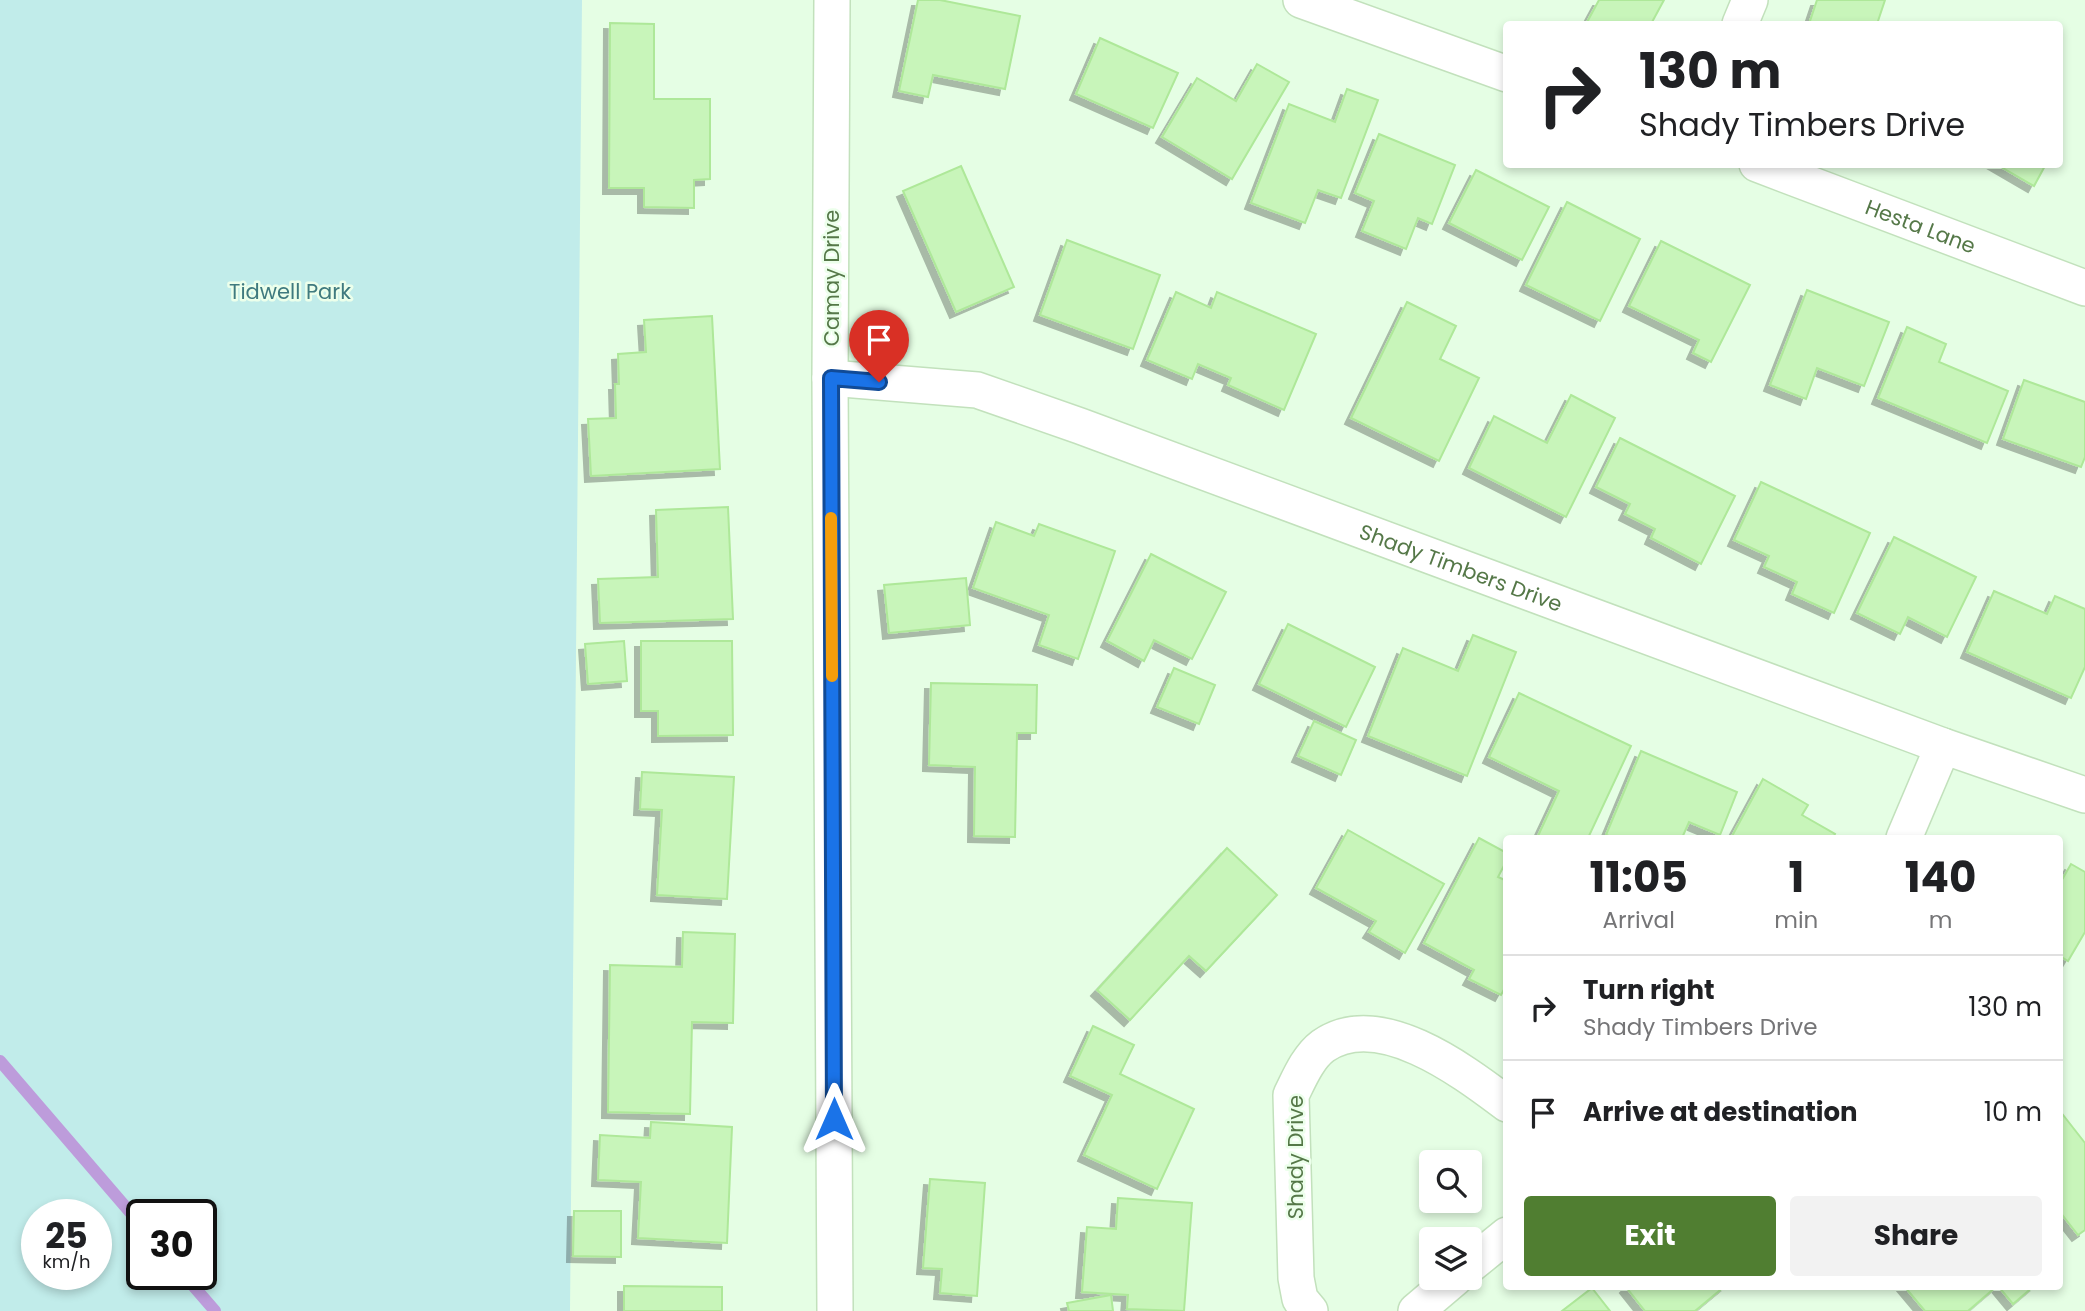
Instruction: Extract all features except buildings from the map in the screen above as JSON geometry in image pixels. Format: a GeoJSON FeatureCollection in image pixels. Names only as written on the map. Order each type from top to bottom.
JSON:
{"type":"FeatureCollection","features":[{"type":"Feature","properties":{"kind":"street","name":"Camay Drive"},"geometry":{"type":"LineString","coordinates":[[832,0],[835,1311]]}},
{"type":"Feature","properties":{"kind":"street"},"geometry":{"type":"LineString","coordinates":[[1301,0],[1503,73]]}},
{"type":"Feature","properties":{"kind":"street"},"geometry":{"type":"LineString","coordinates":[[1741,21],[1750,0]]}},
{"type":"Feature","properties":{"kind":"street","name":"Hesta Lane"},"geometry":{"type":"LineString","coordinates":[[1767,168],[2085,288]]}},
{"type":"Feature","properties":{"kind":"street","name":"Shady Timbers Drive"},"geometry":{"type":"LineString","coordinates":[[831,378],[977,390],[1080,425],[1943,746],[2085,795]]}},
{"type":"Feature","properties":{"kind":"street"},"geometry":{"type":"LineString","coordinates":[[1905,835],[1943,746]]}},
{"type":"Feature","properties":{"kind":"street","name":"Shady Drive"},"geometry":{"type":"LineString","coordinates":[[1310,1311],[1300,1299],[1296,1278],[1291,1095],[1303,1070],[1322,1046],[1348,1035],[1376,1033],[1416,1046],[1466,1073],[1503,1101]]}},
{"type":"Feature","properties":{"kind":"street"},"geometry":{"type":"LineString","coordinates":[[1482,1255],[1503,1237]]}},
{"type":"Feature","properties":{"kind":"street"},"geometry":{"type":"LineString","coordinates":[[1416,1311],[1441,1290]]}},
{"type":"Feature","properties":{"kind":"green space","name":"Tidwell Park"},"geometry":{"type":"Polygon","coordinates":[[[0,0],[582,0],[570,1311],[0,1311],[0,0]]]}},
{"type":"Feature","properties":{"kind":"waterway"},"geometry":{"type":"LineString","coordinates":[[0,1061],[126,1207]]}},
{"type":"Feature","properties":{"kind":"waterway"},"geometry":{"type":"LineString","coordinates":[[197,1290],[215,1311]]}},
{"type":"Feature","properties":{"kind":"slow traffic"},"geometry":{"type":"LineString","coordinates":[[831,518],[832,676]]}},
{"type":"Feature","properties":{"kind":"route"},"geometry":{"type":"LineString","coordinates":[[834,1119],[831,378],[879,382]]}}]}
